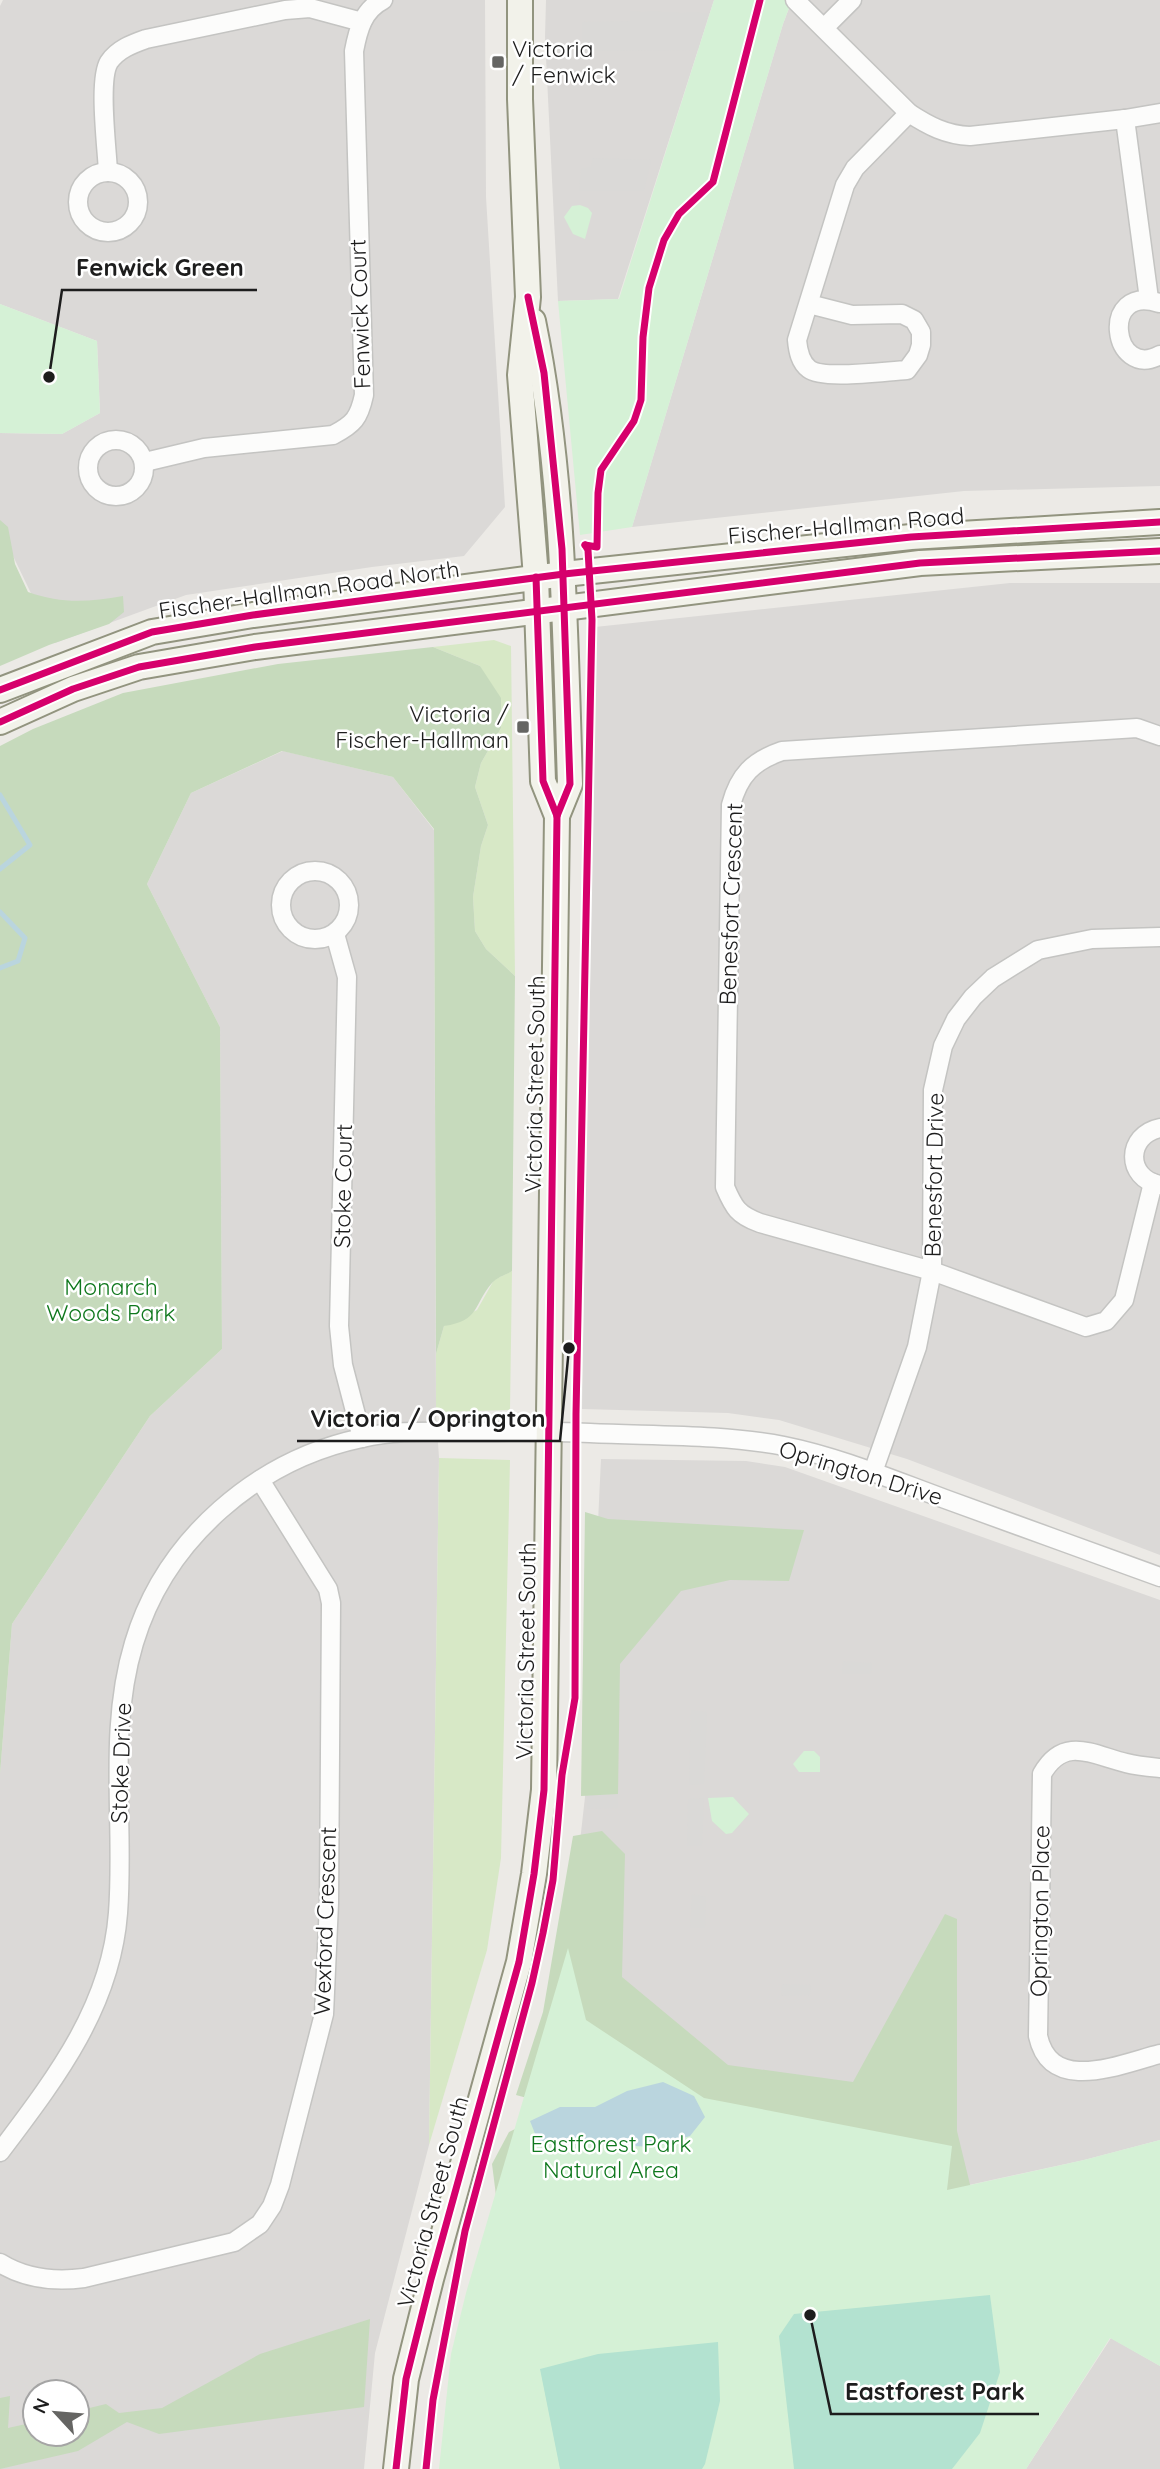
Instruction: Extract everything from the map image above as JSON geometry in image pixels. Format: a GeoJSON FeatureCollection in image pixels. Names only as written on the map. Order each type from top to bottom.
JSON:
{"type":"FeatureCollection","features":[{"type":"Feature","properties":{"kind":"main road","name":"Victoria Street South"},"geometry":{"type":"LineString","coordinates":[[396,2469],[406,2379],[519,1962],[534,1874],[544,1790],[556,816],[543,781],[538,611],[520,375],[528,297],[520,99],[520,0]]}},
{"type":"Feature","properties":{"kind":"main road","name":"Victoria Street South"},"geometry":{"type":"LineString","coordinates":[[528,297],[544,373],[564,574],[570,784],[556,816]]}},
{"type":"Feature","properties":{"kind":"main road","name":"Fischer-Hallman Road"},"geometry":{"type":"LineString","coordinates":[[536,577],[912,537],[1160,522]]}},
{"type":"Feature","properties":{"kind":"main road","name":"Fischer-Hallman Road"},"geometry":{"type":"LineString","coordinates":[[9,717],[73,689],[139,667],[184,658],[920,564],[1160,551]]}},
{"type":"Feature","properties":{"kind":"main road","name":"Fischer-Hallman Road North"},"geometry":{"type":"LineString","coordinates":[[6,688],[152,632],[253,615],[536,577]]}},
{"type":"Feature","properties":{"kind":"street"},"geometry":{"type":"LineString","coordinates":[[108,172],[103,86],[105,71],[109,61],[128,45],[285,10],[310,8],[362,22],[367,12],[383,0]]}},
{"type":"Feature","properties":{"kind":"street"},"geometry":{"type":"LineString","coordinates":[[795,0],[909,113],[930,127],[953,135],[970,136],[1160,113]]}},
{"type":"Feature","properties":{"kind":"street"},"geometry":{"type":"LineString","coordinates":[[824,28],[852,0]]}},
{"type":"Feature","properties":{"kind":"street","name":"Fenwick Court"},"geometry":{"type":"LineString","coordinates":[[145,462],[204,448],[333,435],[347,428],[360,415],[364,395],[355,158],[354,51],[362,22]]}},
{"type":"Feature","properties":{"kind":"street"},"geometry":{"type":"LineString","coordinates":[[809,304],[852,315],[902,314],[914,320],[921,332],[918,355],[907,370],[822,375],[808,369],[798,354],[797,340],[845,185],[855,168],[909,113]]}},
{"type":"Feature","properties":{"kind":"street"},"geometry":{"type":"LineString","coordinates":[[1125,119],[1154,301],[1138,301],[1128,306],[1121,314],[1118,337],[1127,351],[1138,358],[1149,359],[1160,355]]}},
{"type":"Feature","properties":{"kind":"street","name":"Benesfort Crescent"},"geometry":{"type":"LineString","coordinates":[[1156,1184],[1124,1300],[1106,1321],[1086,1328],[932,1271],[744,1217],[733,1205],[725,1187],[731,805],[735,789],[749,768],[764,757],[782,751],[1137,728],[1160,736]]}},
{"type":"Feature","properties":{"kind":"street","name":"Stoke Court"},"geometry":{"type":"LineString","coordinates":[[335,933],[347,976],[339,1326],[343,1365],[362,1438]]}},
{"type":"Feature","properties":{"kind":"street","name":"Benesfort Drive"},"geometry":{"type":"LineString","coordinates":[[873,1472],[917,1348],[932,1271],[933,1090],[943,1046],[956,1019],[973,996],[993,978],[1038,950],[1092,939],[1160,937]]}},
{"type":"Feature","properties":{"kind":"street"},"geometry":{"type":"LineString","coordinates":[[1156,1184],[1143,1178],[1137,1170],[1134,1149],[1140,1138],[1149,1130],[1160,1128]]}},
{"type":"Feature","properties":{"kind":"street","name":"Stoke Drive"},"geometry":{"type":"LineString","coordinates":[[0,2152],[75,2048],[105,1982],[118,1913],[118,1735],[126,1679],[138,1632],[150,1603],[175,1558],[225,1506],[260,1480],[303,1456],[362,1438],[407,1432],[549,1432]]}},
{"type":"Feature","properties":{"kind":"street","name":"Oprington Drive"},"geometry":{"type":"LineString","coordinates":[[549,1432],[735,1438],[788,1447],[873,1472],[1160,1577]]}},
{"type":"Feature","properties":{"kind":"street","name":"Wexford Crescent"},"geometry":{"type":"LineString","coordinates":[[0,2263],[22,2274],[62,2281],[234,2242],[260,2224],[272,2206],[280,2185],[324,2014],[329,1917],[331,1604],[328,1589],[260,1480]]}},
{"type":"Feature","properties":{"kind":"street","name":"Oprington Place"},"geometry":{"type":"LineString","coordinates":[[1160,1768],[1127,1764],[1075,1750],[1065,1751],[1056,1757],[1042,1774],[1038,2036],[1041,2049],[1047,2058],[1056,2066],[1069,2071],[1085,2072],[1160,2054]]}},
{"type":"Feature","properties":{"kind":"shaded area"},"geometry":{"type":"Polygon","coordinates":[[[3,0],[485,0],[486,197],[505,507],[464,556],[186,595],[55,643],[0,529],[0,433],[62,434],[100,413],[97,341],[0,304],[0,6],[3,0]]]}},
{"type":"Feature","properties":{"kind":"shaded area"},"geometry":{"type":"Polygon","coordinates":[[[546,0],[714,0],[618,299],[558,301],[545,37],[546,0]]]}},
{"type":"Feature","properties":{"kind":"shaded area"},"geometry":{"type":"Polygon","coordinates":[[[792,0],[1160,0],[1160,486],[964,491],[632,527],[792,0]]]}},
{"type":"Feature","properties":{"kind":"shaded area"},"geometry":{"type":"Polygon","coordinates":[[[630,11],[708,13],[698,50],[582,51],[582,22],[630,21],[630,11]]]}},
{"type":"Feature","properties":{"kind":"shaded area"},"geometry":{"type":"Polygon","coordinates":[[[592,158],[651,160],[644,191],[579,191],[581,169],[591,167],[592,158]]]}},
{"type":"Feature","properties":{"kind":"shaded area"},"geometry":{"type":"Polygon","coordinates":[[[1010,583],[1160,583],[1160,1555],[907,1459],[779,1420],[728,1413],[582,1409],[595,627],[1010,583]]]}},
{"type":"Feature","properties":{"kind":"shaded area"},"geometry":{"type":"Polygon","coordinates":[[[283,751],[393,777],[434,830],[436,1412],[439,1458],[429,2145],[375,2353],[364,2469],[0,2469],[0,1774],[12,1624],[150,1416],[222,1349],[220,1027],[147,884],[191,793],[283,751]]]}},
{"type":"Feature","properties":{"kind":"shaded area"},"geometry":{"type":"Polygon","coordinates":[[[601,1459],[746,1461],[785,1467],[1160,1600],[1160,2140],[1084,2160],[946,2190],[704,2098],[568,1948],[585,1797],[601,1459]]]}},
{"type":"Feature","properties":{"kind":"shaded area"},"geometry":{"type":"Polygon","coordinates":[[[843,1661],[872,1663],[871,1674],[842,1674],[843,1661]]]}},
{"type":"Feature","properties":{"kind":"shaded area"},"geometry":{"type":"Polygon","coordinates":[[[691,1710],[707,1712],[704,1784],[689,1785],[691,1710]]]}},
{"type":"Feature","properties":{"kind":"shaded area"},"geometry":{"type":"Polygon","coordinates":[[[587,1794],[618,1794],[618,1808],[587,1809],[587,1794]]]}},
{"type":"Feature","properties":{"kind":"shaded area"},"geometry":{"type":"Polygon","coordinates":[[[704,1798],[702,1846],[687,1846],[688,1799],[704,1798]]]}},
{"type":"Feature","properties":{"kind":"shaded area"},"geometry":{"type":"Polygon","coordinates":[[[692,1894],[706,1897],[705,1928],[690,1928],[692,1894]]]}},
{"type":"Feature","properties":{"kind":"shaded area"},"geometry":{"type":"Polygon","coordinates":[[[782,1984],[811,1985],[810,1995],[781,1996],[782,1984]]]}},
{"type":"Feature","properties":{"kind":"shaded area"},"geometry":{"type":"Polygon","coordinates":[[[1111,2338],[1160,2366],[1160,2469],[1026,2469],[1111,2338]]]}},
{"type":"Feature","properties":{"kind":"green space"},"geometry":{"type":"Polygon","coordinates":[[[714,0],[792,0],[632,527],[580,535],[558,301],[619,299],[714,0]]]}},
{"type":"Feature","properties":{"kind":"green space"},"geometry":{"type":"Polygon","coordinates":[[[580,205],[592,213],[585,239],[573,234],[564,217],[572,206],[580,205]]]}},
{"type":"Feature","properties":{"kind":"green space"},"geometry":{"type":"Polygon","coordinates":[[[0,304],[97,341],[100,413],[62,434],[0,433],[0,304]]]}},
{"type":"Feature","properties":{"kind":"green space"},"geometry":{"type":"Polygon","coordinates":[[[0,520],[8,527],[15,564],[28,592],[52,599],[75,601],[123,596],[124,612],[109,624],[0,666],[0,520]]]}},
{"type":"Feature","properties":{"kind":"green space"},"geometry":{"type":"Polygon","coordinates":[[[494,640],[511,646],[515,976],[486,949],[475,931],[473,897],[481,846],[488,825],[475,787],[481,763],[501,728],[480,666],[433,647],[494,640]]]}},
{"type":"Feature","properties":{"kind":"green space","name":"Monarch Woods Park"},"geometry":{"type":"Polygon","coordinates":[[[433,647],[480,666],[501,698],[501,728],[481,763],[475,787],[488,825],[481,846],[473,897],[475,931],[486,949],[515,976],[512,1271],[492,1283],[470,1316],[456,1324],[444,1326],[436,1354],[434,829],[393,777],[282,751],[191,793],[147,884],[220,1027],[222,1349],[150,1416],[12,1624],[0,1774],[0,746],[33,729],[123,693],[278,664],[433,647]]]}},
{"type":"Feature","properties":{"kind":"green space"},"geometry":{"type":"Polygon","coordinates":[[[512,1271],[510,1410],[436,1412],[436,1354],[444,1326],[477,1310],[494,1280],[512,1271]]]}},
{"type":"Feature","properties":{"kind":"green space"},"geometry":{"type":"Polygon","coordinates":[[[439,1458],[510,1460],[501,1858],[487,1950],[429,2145],[439,1458]]]}},
{"type":"Feature","properties":{"kind":"green space"},"geometry":{"type":"Polygon","coordinates":[[[585,1512],[608,1519],[804,1530],[789,1581],[730,1580],[681,1591],[620,1664],[618,1794],[581,1796],[585,1512]]]}},
{"type":"Feature","properties":{"kind":"green space"},"geometry":{"type":"Polygon","coordinates":[[[804,1751],[814,1751],[820,1757],[820,1772],[799,1772],[793,1764],[804,1751]]]}},
{"type":"Feature","properties":{"kind":"green space"},"geometry":{"type":"Polygon","coordinates":[[[733,1797],[749,1814],[732,1833],[726,1834],[712,1821],[708,1798],[733,1797]]]}},
{"type":"Feature","properties":{"kind":"green space","name":"Eastforest Park Natural Area"},"geometry":{"type":"Polygon","coordinates":[[[602,1831],[625,1854],[622,1977],[728,2065],[853,2082],[945,1914],[957,1919],[957,2131],[975,2205],[515,2345],[492,2164],[509,2132],[560,2107],[516,2095],[543,2012],[573,1836],[602,1831]]]}},
{"type":"Feature","properties":{"kind":"green space","name":"Eastforest Park Natural Area"},"geometry":{"type":"Polygon","coordinates":[[[568,1948],[586,2020],[704,2098],[952,2146],[947,2190],[1084,2160],[1160,2140],[1160,2366],[1110,2338],[1026,2469],[439,2469],[451,2354],[466,2293],[568,1948]]]}},
{"type":"Feature","properties":{"kind":"green space"},"geometry":{"type":"Polygon","coordinates":[[[990,2295],[1000,2372],[980,2433],[952,2469],[794,2469],[779,2336],[794,2314],[990,2295]]]}},
{"type":"Feature","properties":{"kind":"green space"},"geometry":{"type":"Polygon","coordinates":[[[370,2319],[364,2407],[159,2434],[127,2422],[91,2443],[91,2408],[106,2404],[119,2413],[162,2408],[260,2354],[370,2319]]]}},
{"type":"Feature","properties":{"kind":"green space"},"geometry":{"type":"Polygon","coordinates":[[[718,2342],[720,2401],[702,2469],[560,2469],[540,2369],[598,2354],[718,2342]]]}},
{"type":"Feature","properties":{"kind":"green space"},"geometry":{"type":"Polygon","coordinates":[[[10,2396],[8,2428],[21,2425],[21,2448],[83,2448],[0,2469],[0,2398],[10,2396]]]}},
{"type":"Feature","properties":{"kind":"water"},"geometry":{"type":"Polygon","coordinates":[[[663,2082],[694,2096],[705,2117],[690,2136],[653,2147],[538,2141],[530,2121],[560,2107],[595,2107],[627,2091],[663,2082]]]}},
{"type":"Feature","properties":{"kind":"waterway"},"geometry":{"type":"LineString","coordinates":[[0,795],[30,845],[0,869]]}},
{"type":"Feature","properties":{"kind":"waterway"},"geometry":{"type":"LineString","coordinates":[[0,912],[25,938],[18,961],[0,968]]}},
{"type":"Feature","properties":{"kind":"cycle path"},"geometry":{"type":"LineString","coordinates":[[585,545],[597,547],[601,470],[634,421],[641,400],[643,337],[649,288],[664,240],[679,214],[713,182],[760,0]]}},
{"type":"Feature","properties":{"kind":"cycle path"},"geometry":{"type":"LineString","coordinates":[[528,297],[544,373],[562,549],[570,784],[557,816]]}},
{"type":"Feature","properties":{"kind":"cycle path"},"geometry":{"type":"LineString","coordinates":[[0,690],[152,632],[253,615],[564,574],[911,537],[1160,522]]}},
{"type":"Feature","properties":{"kind":"cycle path"},"geometry":{"type":"LineString","coordinates":[[426,2469],[433,2400],[465,2231],[543,1933],[553,1880],[562,1775],[575,1698],[576,1414],[592,620],[588,550],[585,545]]}},
{"type":"Feature","properties":{"kind":"cycle path"},"geometry":{"type":"LineString","coordinates":[[0,722],[73,689],[139,667],[255,647],[920,563],[1160,551]]}},
{"type":"Feature","properties":{"kind":"cycle path"},"geometry":{"type":"LineString","coordinates":[[396,2469],[406,2379],[519,1962],[534,1874],[544,1790],[557,816],[543,781],[536,577]]}},
{"type":"Feature","properties":{"kind":"place","name":"Victoria / Fenwick"},"geometry":{"type":"Point","coordinates":[498,62]}},
{"type":"Feature","properties":{"kind":"place","name":"Fenwick Green"},"geometry":{"type":"Point","coordinates":[49,377]}},
{"type":"Feature","properties":{"kind":"place","name":"Victoria / Fischer-Hallman"},"geometry":{"type":"Point","coordinates":[523,727]}},
{"type":"Feature","properties":{"kind":"place","name":"Victoria / Oprington"},"geometry":{"type":"Point","coordinates":[569,1348]}},
{"type":"Feature","properties":{"kind":"place","name":"Eastforest Park"},"geometry":{"type":"Point","coordinates":[810,2315]}}]}
